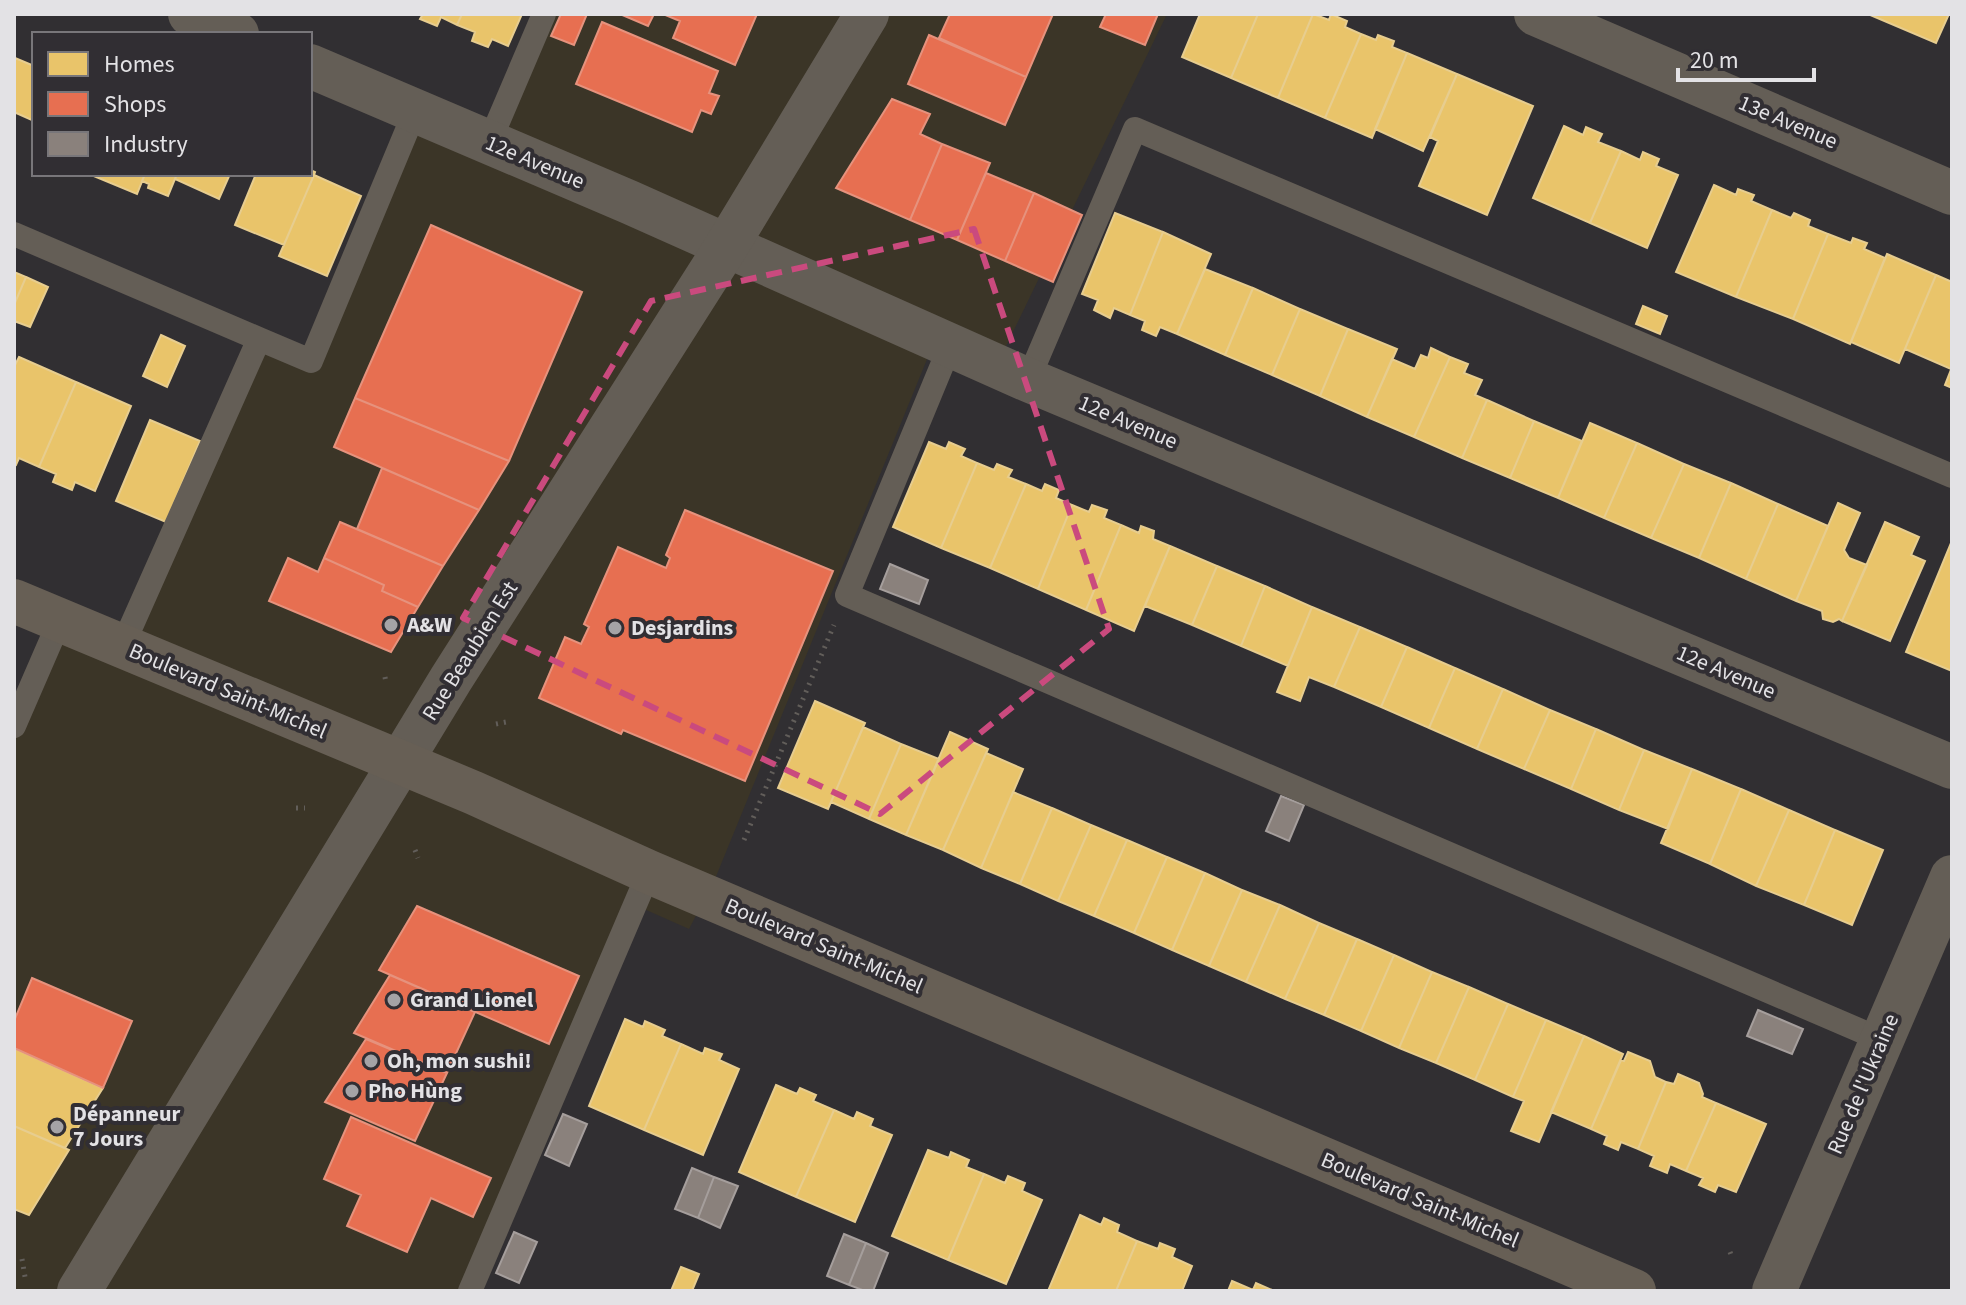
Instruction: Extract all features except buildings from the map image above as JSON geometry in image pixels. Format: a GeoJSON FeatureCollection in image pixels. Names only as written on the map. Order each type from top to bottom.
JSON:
{"type":"FeatureCollection","features":[{"type":"Feature","properties":{"kind":"main road","name":"Boulevard Saint-Michel"},"geometry":{"type":"LineString","coordinates":[[14,601],[474,793],[649,872],[1634,1291]]}},
{"type":"Feature","properties":{"kind":"street"},"geometry":{"type":"LineString","coordinates":[[190,14],[232,32]]}},
{"type":"Feature","properties":{"kind":"street","name":"Rue Beaubien Est"},"geometry":{"type":"LineString","coordinates":[[79,1291],[451,679],[726,247],[867,14]]}},
{"type":"Feature","properties":{"kind":"street","name":"13e Avenue"},"geometry":{"type":"LineString","coordinates":[[1536,14],[1952,193]]}},
{"type":"Feature","properties":{"kind":"street","name":"12e Avenue"},"geometry":{"type":"LineString","coordinates":[[312,67],[1028,380],[1952,767]]}},
{"type":"Feature","properties":{"kind":"street","name":"Rue de l'Ukraine"},"geometry":{"type":"LineString","coordinates":[[1774,1291],[1952,877]]}},
{"type":"Feature","properties":{"kind":"lane"},"geometry":{"type":"LineString","coordinates":[[489,143],[544,14]]}},
{"type":"Feature","properties":{"kind":"lane"},"geometry":{"type":"LineString","coordinates":[[14,234],[311,361],[415,111]]}},
{"type":"Feature","properties":{"kind":"lane"},"geometry":{"type":"LineString","coordinates":[[1028,380],[1135,129],[1952,476]]}},
{"type":"Feature","properties":{"kind":"lane"},"geometry":{"type":"LineString","coordinates":[[122,647],[259,339]]}},
{"type":"Feature","properties":{"kind":"lane"},"geometry":{"type":"LineString","coordinates":[[950,346],[847,595],[1882,1040]]}},
{"type":"Feature","properties":{"kind":"lane"},"geometry":{"type":"LineString","coordinates":[[14,726],[60,620]]}},
{"type":"Feature","properties":{"kind":"lane"},"geometry":{"type":"LineString","coordinates":[[470,1291],[649,872]]}},
{"type":"Feature","properties":{"kind":"path"},"geometry":{"type":"LineString","coordinates":[[744,840],[847,595]]}},
{"type":"Feature","properties":{"kind":"path"},"geometry":{"type":"LineString","coordinates":[[496,724],[506,722]]}},
{"type":"Feature","properties":{"kind":"path"},"geometry":{"type":"LineString","coordinates":[[296,808],[305,808]]}},
{"type":"Feature","properties":{"kind":"path"},"geometry":{"type":"LineString","coordinates":[[415,850],[418,858]]}},
{"type":"Feature","properties":{"kind":"path"},"geometry":{"type":"LineString","coordinates":[[22,1259],[25,1277]]}},
{"type":"Feature","properties":{"kind":"highlighted area"},"geometry":{"type":"Polygon","coordinates":[[[974,229],[1109,629],[880,814],[463,618],[651,301],[974,229]]]}},
{"type":"Feature","properties":{"kind":"shaded area"},"geometry":{"type":"Polygon","coordinates":[[[544,14],[1167,14],[996,367],[932,347],[715,879],[689,929],[644,909],[474,1291],[14,1291],[14,726],[60,620],[122,646],[259,339],[310,361],[415,111],[489,143],[544,14]]]}},
{"type":"Feature","properties":{"kind":"place","name":"A&W"},"geometry":{"type":"Point","coordinates":[391,625]}},
{"type":"Feature","properties":{"kind":"place","name":"Desjardins"},"geometry":{"type":"Point","coordinates":[615,628]}},
{"type":"Feature","properties":{"kind":"place","name":"Grand Lionel"},"geometry":{"type":"Point","coordinates":[394,1000]}},
{"type":"Feature","properties":{"kind":"place","name":"Oh, mon sushi!"},"geometry":{"type":"Point","coordinates":[371,1061]}},
{"type":"Feature","properties":{"kind":"place","name":"Pho Hùng"},"geometry":{"type":"Point","coordinates":[352,1091]}},
{"type":"Feature","properties":{"kind":"place","name":"Dépanneur 7 Jours"},"geometry":{"type":"Point","coordinates":[57,1127]}}]}
